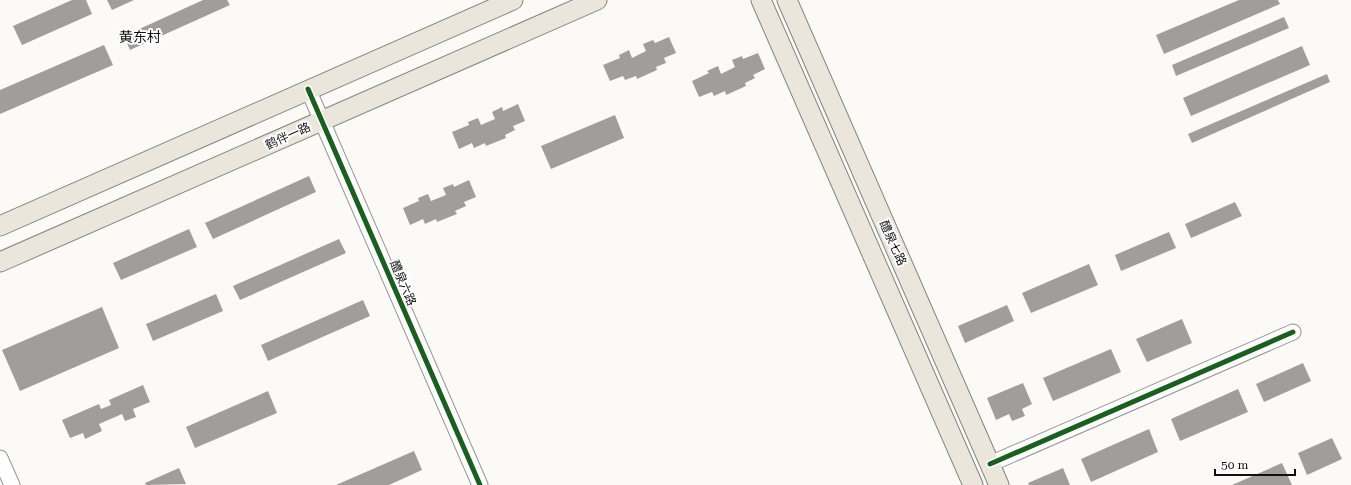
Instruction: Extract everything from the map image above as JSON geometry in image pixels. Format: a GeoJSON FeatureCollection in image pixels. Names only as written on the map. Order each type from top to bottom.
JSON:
{"type":"FeatureCollection","features":[{"type":"Feature","properties":{"kind":"main road"},"geometry":{"type":"LineString","coordinates":[[0,226],[308,89],[513,0]]}},
{"type":"Feature","properties":{"kind":"main road","name":"鹤伴一路"},"geometry":{"type":"LineString","coordinates":[[0,262],[597,0]]}},
{"type":"Feature","properties":{"kind":"main road"},"geometry":{"type":"LineString","coordinates":[[761,0],[973,485]]}},
{"type":"Feature","properties":{"kind":"main road","name":"醴泉七路"},"geometry":{"type":"LineString","coordinates":[[787,0],[999,485]]}},
{"type":"Feature","properties":{"kind":"street","name":"醴泉六路"},"geometry":{"type":"LineString","coordinates":[[308,89],[480,485]]}},
{"type":"Feature","properties":{"kind":"street"},"geometry":{"type":"LineString","coordinates":[[990,464],[1293,332]]}},
{"type":"Feature","properties":{"kind":"street"},"geometry":{"type":"LineString","coordinates":[[0,458],[12,485]]}},
{"type":"Feature","properties":{"kind":"building"},"geometry":{"type":"Polygon","coordinates":[[[72,0],[86,0],[92,14],[22,45],[13,26],[72,0]]]}},
{"type":"Feature","properties":{"kind":"building"},"geometry":{"type":"Polygon","coordinates":[[[107,0],[134,0],[112,10],[107,0]]]}},
{"type":"Feature","properties":{"kind":"building"},"geometry":{"type":"Polygon","coordinates":[[[203,0],[227,0],[230,5],[130,50],[124,36],[203,0]]]}},
{"type":"Feature","properties":{"kind":"building"},"geometry":{"type":"Polygon","coordinates":[[[1239,0],[1278,0],[1280,4],[1164,54],[1156,35],[1239,0]]]}},
{"type":"Feature","properties":{"kind":"building"},"geometry":{"type":"Polygon","coordinates":[[[1284,17],[1289,28],[1176,76],[1172,65],[1284,17]]]}},
{"type":"Feature","properties":{"kind":"building"},"geometry":{"type":"Polygon","coordinates":[[[669,37],[676,53],[664,58],[666,63],[656,67],[657,70],[637,79],[636,76],[625,80],[623,76],[610,81],[603,65],[620,58],[619,55],[629,50],[632,58],[646,51],[643,44],[653,40],[655,43],[669,37]]]}},
{"type":"Feature","properties":{"kind":"building"},"geometry":{"type":"Polygon","coordinates":[[[104,45],[113,65],[0,114],[0,90],[104,45]]]}},
{"type":"Feature","properties":{"kind":"building"},"geometry":{"type":"Polygon","coordinates":[[[1302,46],[1310,65],[1191,116],[1183,98],[1302,46]]]}},
{"type":"Feature","properties":{"kind":"building"},"geometry":{"type":"Polygon","coordinates":[[[758,53],[765,69],[753,75],[755,78],[745,83],[746,86],[726,95],[725,91],[714,96],[712,92],[699,97],[692,81],[709,73],[707,71],[718,66],[721,74],[735,67],[732,60],[742,56],[743,59],[758,53]]]}},
{"type":"Feature","properties":{"kind":"building"},"geometry":{"type":"Polygon","coordinates":[[[1327,74],[1330,82],[1192,143],[1188,134],[1327,74]]]}},
{"type":"Feature","properties":{"kind":"building"},"geometry":{"type":"Polygon","coordinates":[[[518,104],[525,121],[513,126],[515,130],[505,135],[506,138],[486,146],[485,143],[474,148],[472,143],[459,149],[452,132],[469,125],[468,122],[478,118],[481,125],[495,119],[492,112],[502,107],[503,111],[518,104]]]}},
{"type":"Feature","properties":{"kind":"building"},"geometry":{"type":"Polygon","coordinates":[[[615,115],[624,138],[551,169],[541,146],[615,115]]]}},
{"type":"Feature","properties":{"kind":"building"},"geometry":{"type":"Polygon","coordinates":[[[309,176],[316,192],[213,239],[205,223],[309,176]]]}},
{"type":"Feature","properties":{"kind":"building"},"geometry":{"type":"Polygon","coordinates":[[[469,180],[476,197],[464,202],[466,206],[455,211],[457,214],[437,222],[436,219],[425,224],[423,219],[410,225],[403,208],[419,201],[418,198],[428,194],[431,201],[446,195],[443,188],[453,184],[454,187],[469,180]]]}},
{"type":"Feature","properties":{"kind":"building"},"geometry":{"type":"Polygon","coordinates":[[[1235,202],[1242,216],[1191,238],[1185,224],[1235,202]]]}},
{"type":"Feature","properties":{"kind":"building"},"geometry":{"type":"Polygon","coordinates":[[[189,229],[197,247],[121,280],[113,263],[189,229]]]}},
{"type":"Feature","properties":{"kind":"building"},"geometry":{"type":"Polygon","coordinates":[[[1169,232],[1176,248],[1121,271],[1115,255],[1169,232]]]}},
{"type":"Feature","properties":{"kind":"building"},"geometry":{"type":"Polygon","coordinates":[[[339,239],[346,253],[240,300],[233,286],[339,239]]]}},
{"type":"Feature","properties":{"kind":"building"},"geometry":{"type":"Polygon","coordinates":[[[1089,264],[1098,285],[1031,313],[1022,293],[1089,264]]]}},
{"type":"Feature","properties":{"kind":"building"},"geometry":{"type":"Polygon","coordinates":[[[216,294],[223,311],[153,341],[146,324],[216,294]]]}},
{"type":"Feature","properties":{"kind":"building"},"geometry":{"type":"Polygon","coordinates":[[[363,300],[370,316],[268,361],[261,345],[363,300]]]}},
{"type":"Feature","properties":{"kind":"building"},"geometry":{"type":"Polygon","coordinates":[[[1007,305],[1014,321],[965,343],[958,326],[1007,305]]]}},
{"type":"Feature","properties":{"kind":"building"},"geometry":{"type":"Polygon","coordinates":[[[102,307],[119,348],[20,391],[2,350],[102,307]]]}},
{"type":"Feature","properties":{"kind":"building"},"geometry":{"type":"Polygon","coordinates":[[[1182,319],[1192,343],[1147,362],[1136,339],[1182,319]]]}},
{"type":"Feature","properties":{"kind":"building"},"geometry":{"type":"Polygon","coordinates":[[[1111,349],[1121,372],[1053,401],[1043,378],[1111,349]]]}},
{"type":"Feature","properties":{"kind":"building"},"geometry":{"type":"Polygon","coordinates":[[[1303,363],[1311,381],[1264,402],[1256,384],[1303,363]]]}},
{"type":"Feature","properties":{"kind":"building"},"geometry":{"type":"Polygon","coordinates":[[[1023,383],[1032,404],[1022,409],[1025,416],[1012,421],[1009,414],[996,420],[987,398],[1023,383]]]}},
{"type":"Feature","properties":{"kind":"building"},"geometry":{"type":"Polygon","coordinates":[[[143,385],[150,402],[133,409],[136,417],[125,421],[122,414],[99,424],[102,431],[85,439],[83,433],[70,438],[62,420],[99,404],[101,409],[111,405],[109,400],[143,385]]]}},
{"type":"Feature","properties":{"kind":"building"},"geometry":{"type":"Polygon","coordinates":[[[1238,389],[1248,412],[1180,441],[1171,419],[1238,389]]]}},
{"type":"Feature","properties":{"kind":"building"},"geometry":{"type":"Polygon","coordinates":[[[268,391],[277,413],[195,448],[186,427],[268,391]]]}},
{"type":"Feature","properties":{"kind":"building"},"geometry":{"type":"Polygon","coordinates":[[[1149,429],[1158,452],[1091,482],[1081,459],[1149,429]]]}},
{"type":"Feature","properties":{"kind":"building"},"geometry":{"type":"Polygon","coordinates":[[[1332,438],[1342,459],[1307,475],[1298,453],[1332,438]]]}},
{"type":"Feature","properties":{"kind":"building"},"geometry":{"type":"Polygon","coordinates":[[[414,451],[422,470],[389,485],[336,485],[414,451]]]}},
{"type":"Feature","properties":{"kind":"building"},"geometry":{"type":"Polygon","coordinates":[[[1282,463],[1292,485],[1232,485],[1282,463]]]}},
{"type":"Feature","properties":{"kind":"building"},"geometry":{"type":"Polygon","coordinates":[[[179,468],[186,484],[146,485],[145,483],[179,468]]]}},
{"type":"Feature","properties":{"kind":"building"},"geometry":{"type":"Polygon","coordinates":[[[1063,468],[1070,485],[1029,485],[1028,483],[1063,468]]]}},
{"type":"Feature","properties":{"kind":"cycle path"},"geometry":{"type":"LineString","coordinates":[[308,89],[480,485]]}},
{"type":"Feature","properties":{"kind":"cycle path"},"geometry":{"type":"LineString","coordinates":[[990,464],[1293,332]]}},
{"type":"Feature","properties":{"kind":"district","name":"黄东村"},"geometry":{"type":"Point","coordinates":[140,37]}}]}
